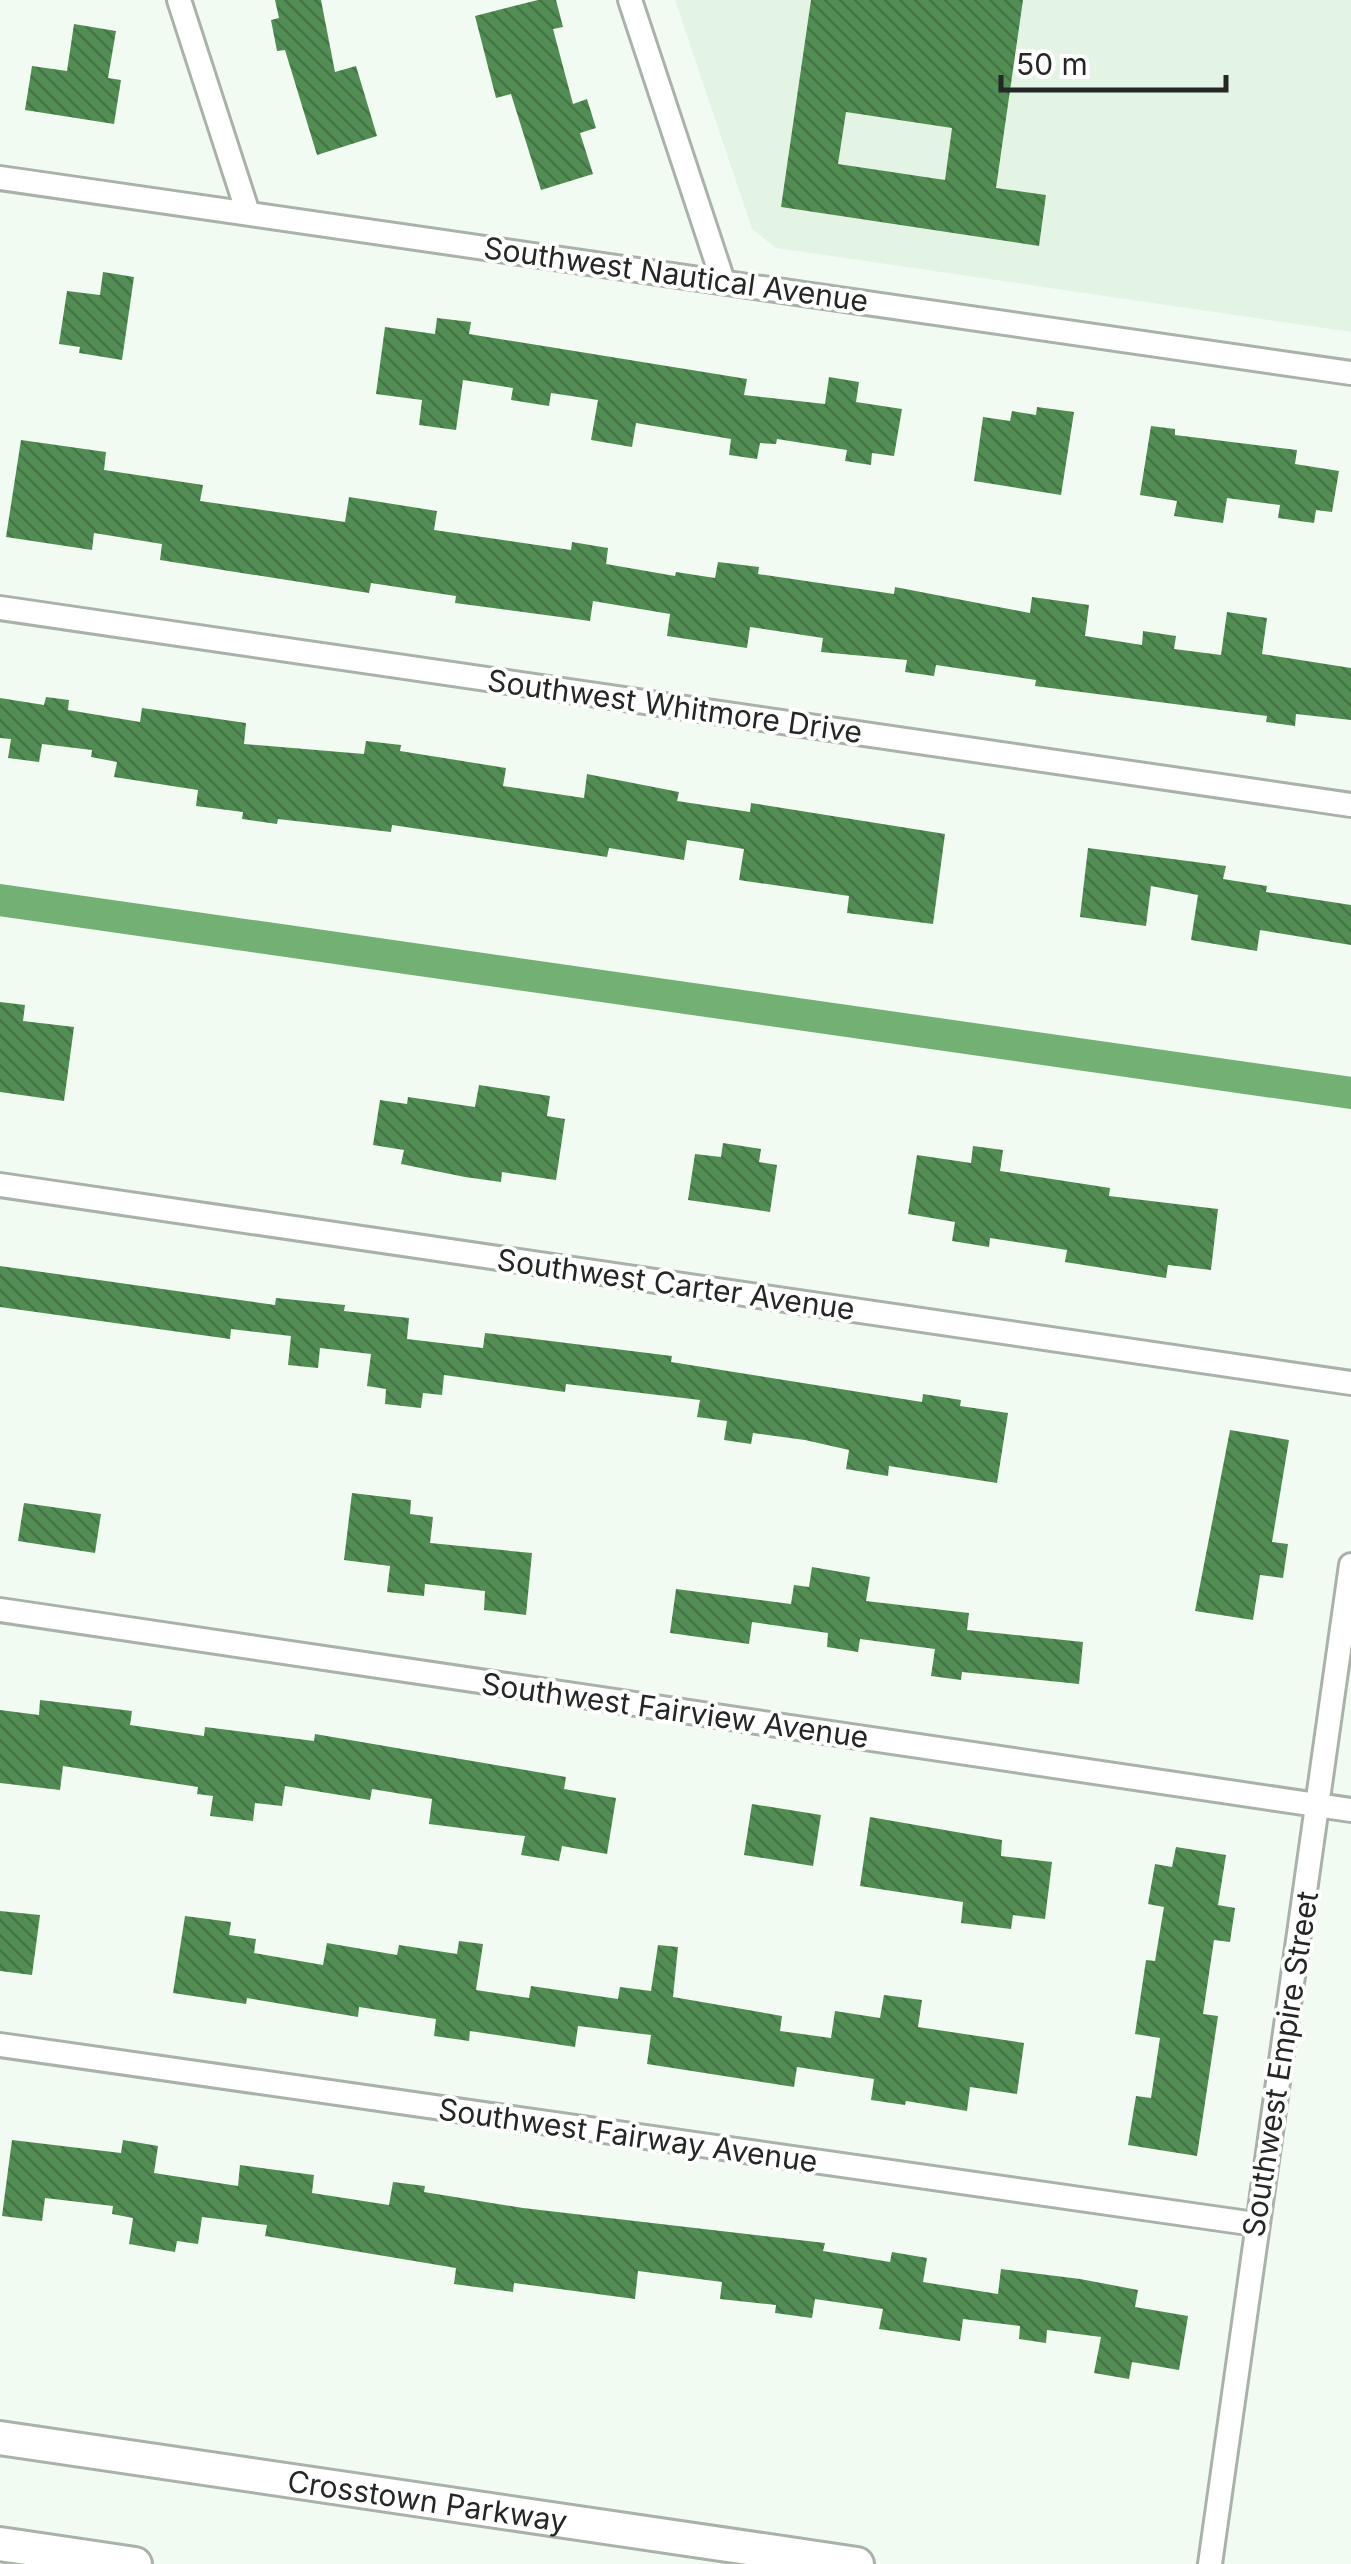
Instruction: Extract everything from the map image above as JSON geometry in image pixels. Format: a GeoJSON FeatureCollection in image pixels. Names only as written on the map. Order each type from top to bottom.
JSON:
{"type":"FeatureCollection","features":[{"type":"Feature","properties":{"kind":"main road","name":"Crosstown Parkway"},"geometry":{"type":"LineString","coordinates":[[0,2438],[857,2564]]}},
{"type":"Feature","properties":{"kind":"main road"},"geometry":{"type":"LineString","coordinates":[[0,2544],[135,2564]]}},
{"type":"Feature","properties":{"kind":"street"},"geometry":{"type":"LineString","coordinates":[[178,0],[248,213]]}},
{"type":"Feature","properties":{"kind":"street"},"geometry":{"type":"LineString","coordinates":[[630,0],[723,280]]}},
{"type":"Feature","properties":{"kind":"street","name":"Southwest Nautical Avenue"},"geometry":{"type":"LineString","coordinates":[[0,178],[1351,373]]}},
{"type":"Feature","properties":{"kind":"street","name":"Southwest Whitmore Drive"},"geometry":{"type":"LineString","coordinates":[[0,608],[1351,806]]}},
{"type":"Feature","properties":{"kind":"street","name":"Southwest Carter Avenue"},"geometry":{"type":"LineString","coordinates":[[0,1185],[1351,1383]]}},
{"type":"Feature","properties":{"kind":"street","name":"Southwest Empire Street"},"geometry":{"type":"LineString","coordinates":[[1210,2564],[1351,1565]]}},
{"type":"Feature","properties":{"kind":"street","name":"Southwest Fairview Avenue"},"geometry":{"type":"LineString","coordinates":[[0,1610],[1351,1810]]}},
{"type":"Feature","properties":{"kind":"street","name":"Southwest Fairway Avenue"},"geometry":{"type":"LineString","coordinates":[[0,2046],[1255,2224]]}},
{"type":"Feature","properties":{"kind":"shaded area"},"geometry":{"type":"Polygon","coordinates":[[[675,0],[1351,0],[1351,332],[776,248],[752,229],[675,0]]]}},
{"type":"Feature","properties":{"kind":"building"},"geometry":{"type":"Polygon","coordinates":[[[275,0],[321,0],[335,72],[356,66],[377,136],[317,155],[285,50],[277,51],[271,20],[279,18],[275,0]]]}},
{"type":"Feature","properties":{"kind":"building"},"geometry":{"type":"Polygon","coordinates":[[[538,0],[556,0],[563,27],[553,29],[573,104],[587,99],[596,128],[580,133],[593,174],[541,190],[511,94],[496,98],[475,16],[538,0]]]}},
{"type":"Feature","properties":{"kind":"building"},"geometry":{"type":"Polygon","coordinates":[[[811,0],[1023,0],[996,188],[1046,195],[1039,246],[781,207],[811,0]],[[846,112],[838,164],[945,180],[952,128],[846,112]]]}},
{"type":"Feature","properties":{"kind":"building"},"geometry":{"type":"Polygon","coordinates":[[[74,24],[116,31],[108,78],[121,80],[114,124],[25,110],[32,66],[67,71],[74,24]]]}},
{"type":"Feature","properties":{"kind":"building"},"geometry":{"type":"Polygon","coordinates":[[[103,272],[134,277],[122,360],[79,353],[80,347],[59,344],[67,291],[100,295],[103,272]]]}},
{"type":"Feature","properties":{"kind":"building"},"geometry":{"type":"Polygon","coordinates":[[[437,318],[471,322],[469,334],[747,379],[744,395],[825,404],[829,377],[859,382],[856,402],[902,409],[894,456],[872,453],[871,465],[845,461],[847,450],[777,439],[776,444],[760,443],[757,459],[729,455],[731,439],[636,423],[632,447],[591,440],[598,400],[551,393],[549,406],[511,400],[513,388],[463,380],[456,430],[419,425],[422,400],[376,394],[385,327],[435,334],[437,318]]]}},
{"type":"Feature","properties":{"kind":"building"},"geometry":{"type":"Polygon","coordinates":[[[1037,407],[1074,412],[1061,495],[974,481],[983,417],[1010,421],[1012,411],[1036,415],[1037,407]]]}},
{"type":"Feature","properties":{"kind":"building"},"geometry":{"type":"Polygon","coordinates":[[[1151,426],[1175,429],[1175,435],[1297,450],[1295,464],[1339,471],[1332,512],[1316,510],[1314,523],[1278,518],[1280,505],[1227,498],[1223,523],[1174,516],[1177,501],[1140,495],[1151,426]]]}},
{"type":"Feature","properties":{"kind":"building"},"geometry":{"type":"Polygon","coordinates":[[[21,440],[106,452],[104,470],[203,485],[200,501],[345,522],[349,497],[437,511],[434,530],[571,550],[572,542],[608,548],[606,564],[675,576],[676,572],[715,578],[718,562],[759,567],[758,574],[894,594],[895,587],[1030,613],[1032,597],[1089,605],[1085,636],[1142,645],[1143,631],[1176,636],[1174,649],[1221,655],[1227,612],[1267,618],[1262,654],[1351,668],[1351,720],[1296,714],[1295,726],[1266,722],[1267,716],[1035,686],[1036,680],[936,665],[934,676],[905,672],[907,660],[821,652],[823,638],[750,627],[747,648],[667,636],[670,614],[593,601],[590,621],[455,603],[456,596],[371,583],[369,593],[160,560],[162,544],[94,533],[92,550],[6,537],[21,440]]]}},
{"type":"Feature","properties":{"kind":"building"},"geometry":{"type":"Polygon","coordinates":[[[46,697],[69,700],[68,710],[140,722],[142,708],[246,723],[244,744],[364,754],[366,741],[401,745],[400,751],[506,768],[503,786],[584,798],[587,774],[679,792],[677,801],[750,812],[751,803],[945,834],[933,924],[847,913],[849,896],[739,880],[744,849],[687,840],[684,860],[609,848],[607,857],[392,825],[391,832],[278,819],[277,824],[242,819],[243,812],[196,806],[198,790],[114,777],[117,762],[91,757],[92,750],[42,744],[39,762],[8,758],[11,739],[0,738],[0,698],[44,705],[46,697]]]}},
{"type":"Feature","properties":{"kind":"building"},"geometry":{"type":"Polygon","coordinates":[[[1088,848],[1226,866],[1223,879],[1267,886],[1266,892],[1351,905],[1351,945],[1260,930],[1257,951],[1191,940],[1198,895],[1151,886],[1146,926],[1080,917],[1088,848]]]}},
{"type":"Feature","properties":{"kind":"building"},"geometry":{"type":"Polygon","coordinates":[[[0,1002],[25,1005],[23,1021],[74,1027],[64,1101],[0,1092],[0,1002]]]}},
{"type":"Feature","properties":{"kind":"building"},"geometry":{"type":"Polygon","coordinates":[[[479,1085],[550,1096],[547,1116],[565,1119],[556,1180],[502,1172],[501,1182],[465,1177],[401,1164],[404,1150],[373,1145],[380,1100],[407,1104],[408,1097],[475,1107],[479,1085]]]}},
{"type":"Feature","properties":{"kind":"building"},"geometry":{"type":"Polygon","coordinates":[[[723,1143],[761,1149],[759,1162],[777,1165],[770,1212],[688,1200],[695,1154],[721,1157],[723,1143]]]}},
{"type":"Feature","properties":{"kind":"building"},"geometry":{"type":"Polygon","coordinates":[[[973,1146],[1003,1150],[1000,1171],[1110,1188],[1109,1196],[1218,1209],[1211,1270],[1168,1265],[1166,1278],[1065,1262],[1067,1250],[990,1238],[989,1247],[952,1241],[955,1222],[908,1214],[917,1155],[971,1163],[973,1146]]]}},
{"type":"Feature","properties":{"kind":"building"},"geometry":{"type":"Polygon","coordinates":[[[0,1266],[275,1305],[276,1298],[345,1305],[344,1311],[409,1318],[407,1339],[483,1348],[485,1333],[672,1356],[671,1362],[922,1402],[923,1394],[961,1400],[960,1406],[1008,1413],[997,1483],[889,1466],[888,1476],[846,1469],[849,1450],[805,1440],[753,1433],[751,1444],[724,1440],[727,1421],[697,1417],[700,1400],[566,1384],[565,1392],[444,1375],[442,1395],[423,1393],[421,1408],[385,1404],[386,1389],[367,1386],[371,1354],[320,1348],[318,1368],[288,1365],[291,1336],[231,1329],[230,1339],[0,1307],[0,1266]]]}},
{"type":"Feature","properties":{"kind":"building"},"geometry":{"type":"Polygon","coordinates":[[[1230,1430],[1289,1440],[1272,1542],[1288,1544],[1283,1578],[1260,1575],[1253,1620],[1195,1611],[1230,1430]]]}},
{"type":"Feature","properties":{"kind":"building"},"geometry":{"type":"Polygon","coordinates":[[[352,1493],[411,1500],[410,1514],[433,1517],[430,1543],[532,1553],[526,1615],[484,1610],[485,1591],[425,1584],[424,1596],[387,1592],[390,1566],[344,1560],[352,1493]]]}},
{"type":"Feature","properties":{"kind":"building"},"geometry":{"type":"Polygon","coordinates":[[[24,1503],[101,1514],[95,1553],[18,1541],[24,1503]]]}},
{"type":"Feature","properties":{"kind":"building"},"geometry":{"type":"Polygon","coordinates":[[[812,1567],[870,1577],[866,1601],[969,1613],[967,1630],[1083,1642],[1079,1684],[962,1672],[961,1680],[931,1676],[935,1649],[860,1639],[858,1652],[827,1647],[828,1633],[752,1622],[749,1644],[670,1633],[676,1589],[791,1604],[794,1585],[809,1587],[812,1567]]]}},
{"type":"Feature","properties":{"kind":"building"},"geometry":{"type":"Polygon","coordinates":[[[40,1700],[132,1711],[130,1725],[204,1736],[205,1727],[314,1741],[315,1734],[566,1777],[564,1789],[616,1798],[607,1854],[562,1846],[559,1861],[521,1855],[525,1836],[429,1824],[432,1799],[372,1789],[370,1800],[285,1786],[282,1806],[255,1803],[253,1821],[210,1816],[213,1796],[197,1794],[198,1787],[63,1766],[60,1790],[0,1783],[0,1710],[39,1715],[40,1700]]]}},
{"type":"Feature","properties":{"kind":"building"},"geometry":{"type":"Polygon","coordinates":[[[752,1804],[821,1815],[813,1866],[744,1855],[752,1804]]]}},
{"type":"Feature","properties":{"kind":"building"},"geometry":{"type":"Polygon","coordinates":[[[870,1817],[1002,1840],[1001,1856],[1052,1862],[1045,1919],[1013,1915],[1011,1929],[961,1923],[963,1902],[860,1886],[870,1817]]]}},
{"type":"Feature","properties":{"kind":"building"},"geometry":{"type":"Polygon","coordinates":[[[1176,1847],[1226,1855],[1218,1905],[1235,1908],[1230,1942],[1214,1940],[1203,2014],[1218,2016],[1197,2156],[1128,2145],[1136,2096],[1151,2098],[1160,2038],[1135,2034],[1146,1960],[1155,1961],[1164,1907],[1148,1904],[1155,1864],[1172,1867],[1176,1847]]]}},
{"type":"Feature","properties":{"kind":"building"},"geometry":{"type":"Polygon","coordinates":[[[0,1911],[40,1915],[32,1975],[0,1971],[0,1911]]]}},
{"type":"Feature","properties":{"kind":"building"},"geometry":{"type":"Polygon","coordinates":[[[185,1916],[231,1922],[229,1935],[256,1939],[254,1953],[323,1965],[327,1943],[397,1955],[399,1945],[457,1954],[459,1941],[483,1944],[476,1990],[529,1998],[531,1986],[618,1999],[620,1987],[651,1991],[658,1945],[678,1947],[673,1997],[782,2016],[780,2031],[831,2038],[835,2011],[880,2018],[884,1995],[922,2000],[918,2027],[1024,2043],[1017,2094],[970,2087],[967,2111],[906,2101],[905,2105],[871,2100],[874,2079],[797,2067],[794,2087],[647,2064],[651,2035],[578,2026],[575,2047],[470,2031],[469,2041],[434,2036],[436,2019],[359,2007],[358,2017],[247,1998],[246,2004],[173,1993],[185,1916]]]}},
{"type":"Feature","properties":{"kind":"building"},"geometry":{"type":"Polygon","coordinates":[[[12,2140],[121,2153],[123,2140],[158,2146],[154,2173],[238,2186],[240,2165],[314,2175],[312,2193],[389,2205],[393,2182],[425,2186],[424,2192],[523,2208],[825,2243],[823,2251],[890,2262],[892,2252],[927,2258],[923,2282],[998,2294],[1001,2269],[1138,2290],[1135,2307],[1188,2316],[1179,2370],[1132,2362],[1129,2379],[1094,2373],[1101,2337],[1047,2330],[1046,2343],[1019,2339],[1020,2326],[963,2319],[960,2341],[879,2329],[883,2309],[815,2299],[812,2318],[775,2313],[776,2305],[720,2299],[722,2282],[638,2271],[635,2299],[514,2283],[513,2292],[454,2284],[456,2268],[265,2236],[267,2225],[202,2217],[198,2244],[177,2241],[175,2252],[129,2244],[133,2218],[112,2214],[113,2206],[45,2198],[42,2221],[2,2216],[12,2140]]]}},
{"type":"Feature","properties":{"kind":"waterway"},"geometry":{"type":"LineString","coordinates":[[0,900],[1351,1093]]}}]}
